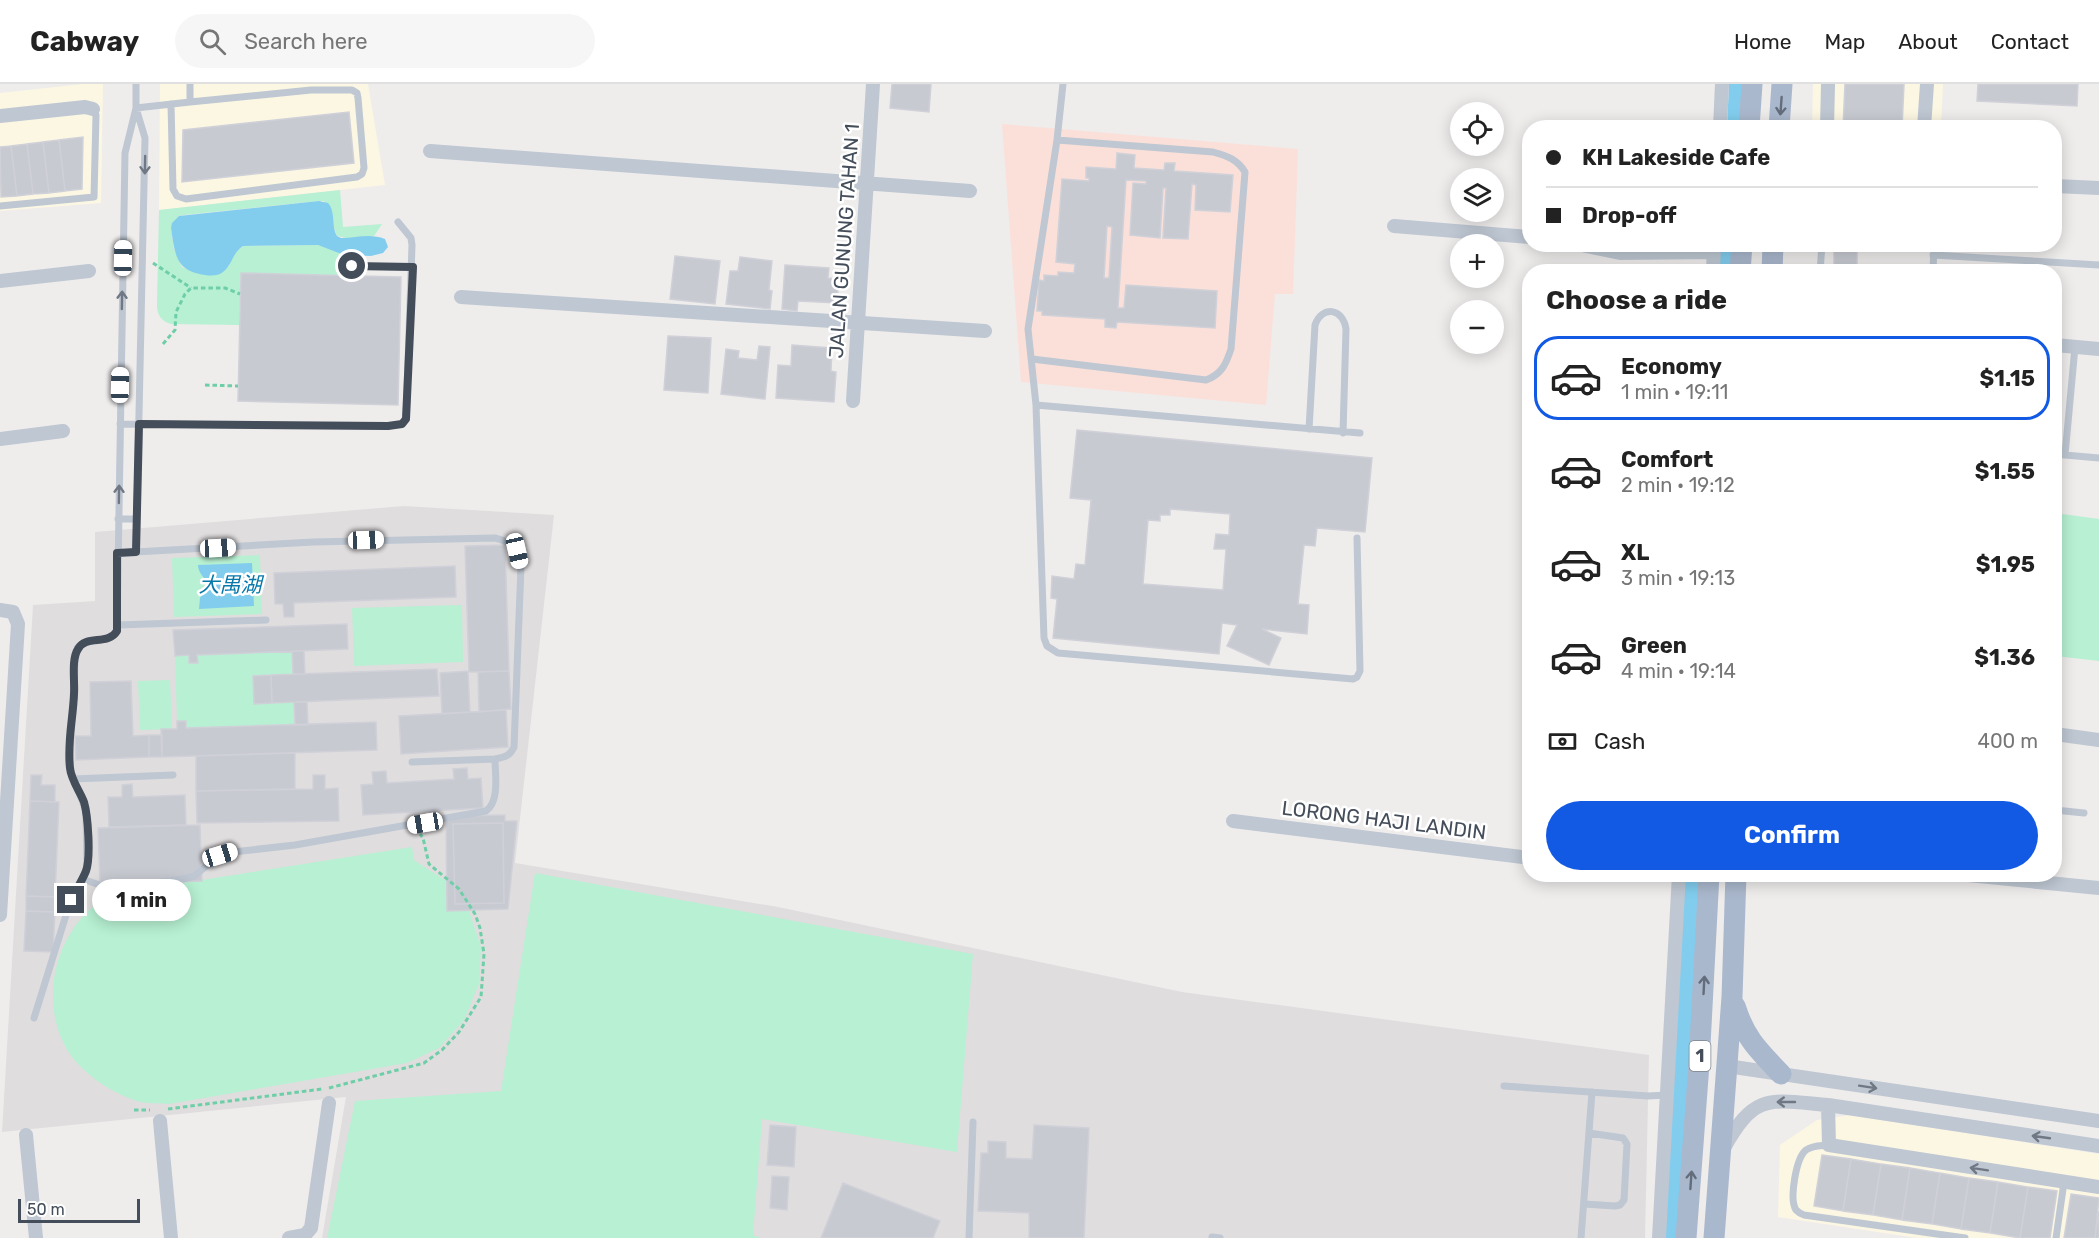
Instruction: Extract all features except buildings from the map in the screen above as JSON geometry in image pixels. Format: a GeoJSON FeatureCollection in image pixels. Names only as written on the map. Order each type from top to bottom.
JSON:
{"type":"FeatureCollection","features":[{"type":"Feature","properties":{"kind":"main road"},"geometry":{"type":"LineString","coordinates":[[1750,120],[1752,84]]}},
{"type":"Feature","properties":{"kind":"main road"},"geometry":{"type":"LineString","coordinates":[[1780,120],[1782,84]]}},
{"type":"Feature","properties":{"kind":"main road","name":"1"},"geometry":{"type":"LineString","coordinates":[[1686,1238],[1699,1064],[1709,882]]}},
{"type":"Feature","properties":{"kind":"main road","name":"1"},"geometry":{"type":"LineString","coordinates":[[1714,1238],[1732,997],[1736,882]]}},
{"type":"Feature","properties":{"kind":"main road"},"geometry":{"type":"LineString","coordinates":[[1732,997],[1741,1027],[1753,1045],[1781,1074]]}},
{"type":"Feature","properties":{"kind":"street","name":"JALAN GUNUNG TAHAN 1"},"geometry":{"type":"LineString","coordinates":[[853,401],[873,84]]}},
{"type":"Feature","properties":{"kind":"street"},"geometry":{"type":"LineString","coordinates":[[1720,120],[1722,84]]}},
{"type":"Feature","properties":{"kind":"street"},"geometry":{"type":"LineString","coordinates":[[1827,120],[1828,84]]}},
{"type":"Feature","properties":{"kind":"street"},"geometry":{"type":"LineString","coordinates":[[1925,120],[1927,84]]}},
{"type":"Feature","properties":{"kind":"street"},"geometry":{"type":"LineString","coordinates":[[0,116],[85,107],[93,109]]}},
{"type":"Feature","properties":{"kind":"street"},"geometry":{"type":"LineString","coordinates":[[430,151],[970,190]]}},
{"type":"Feature","properties":{"kind":"street"},"geometry":{"type":"LineString","coordinates":[[2062,186],[2099,188]]}},
{"type":"Feature","properties":{"kind":"street"},"geometry":{"type":"LineString","coordinates":[[1394,226],[1522,236]]}},
{"type":"Feature","properties":{"kind":"street"},"geometry":{"type":"LineString","coordinates":[[1615,252],[1639,252]]}},
{"type":"Feature","properties":{"kind":"street"},"geometry":{"type":"LineString","coordinates":[[0,281],[89,271]]}},
{"type":"Feature","properties":{"kind":"street"},"geometry":{"type":"LineString","coordinates":[[461,297],[985,331]]}},
{"type":"Feature","properties":{"kind":"street"},"geometry":{"type":"LineString","coordinates":[[2062,346],[2099,349]]}},
{"type":"Feature","properties":{"kind":"street"},"geometry":{"type":"LineString","coordinates":[[0,439],[63,431]]}},
{"type":"Feature","properties":{"kind":"street"},"geometry":{"type":"LineString","coordinates":[[0,915],[5,747],[18,624],[7,611]]}},
{"type":"Feature","properties":{"kind":"street"},"geometry":{"type":"LineString","coordinates":[[2062,735],[2099,740]]}},
{"type":"Feature","properties":{"kind":"street","name":"LORONG HAJI LANDIN"},"geometry":{"type":"LineString","coordinates":[[1233,821],[1522,857]]}},
{"type":"Feature","properties":{"kind":"street"},"geometry":{"type":"LineString","coordinates":[[1659,1238],[1675,882]]}},
{"type":"Feature","properties":{"kind":"street"},"geometry":{"type":"LineString","coordinates":[[2039,882],[2099,888]]}},
{"type":"Feature","properties":{"kind":"street"},"geometry":{"type":"LineString","coordinates":[[1727,1066],[2099,1121]]}},
{"type":"Feature","properties":{"kind":"street"},"geometry":{"type":"LineString","coordinates":[[1719,1157],[1737,1124],[1746,1114],[1758,1106],[1782,1101],[2099,1146]]}},
{"type":"Feature","properties":{"kind":"street"},"geometry":{"type":"LineString","coordinates":[[290,1238],[309,1232],[313,1223],[329,1103]]}},
{"type":"Feature","properties":{"kind":"street"},"geometry":{"type":"LineString","coordinates":[[1828,1106],[1829,1145],[2099,1187]]}},
{"type":"Feature","properties":{"kind":"street"},"geometry":{"type":"LineString","coordinates":[[160,1114],[171,1238]]}},
{"type":"Feature","properties":{"kind":"street"},"geometry":{"type":"LineString","coordinates":[[26,1135],[36,1238]]}},
{"type":"Feature","properties":{"kind":"lane"},"geometry":{"type":"LineString","coordinates":[[34,1018],[71,900],[87,869],[86,811],[70,769],[69,738],[76,651],[82,643],[114,636],[118,625],[117,553],[125,153],[136,108],[136,84]]}},
{"type":"Feature","properties":{"kind":"lane"},"geometry":{"type":"LineString","coordinates":[[190,84],[190,102]]}},
{"type":"Feature","properties":{"kind":"lane"},"geometry":{"type":"LineString","coordinates":[[1063,84],[1057,140],[1028,329],[1036,405],[1044,638],[1047,646],[1058,653],[1353,679],[1360,671],[1357,538]]}},
{"type":"Feature","properties":{"kind":"lane"},"geometry":{"type":"LineString","coordinates":[[136,108],[171,104],[190,102],[311,90],[352,90],[357,93],[364,168],[362,174],[357,177],[186,199],[177,196],[173,189],[171,104]]}},
{"type":"Feature","properties":{"kind":"lane"},"geometry":{"type":"LineString","coordinates":[[136,108],[145,138],[136,552]]}},
{"type":"Feature","properties":{"kind":"lane"},"geometry":{"type":"LineString","coordinates":[[0,206],[94,197],[96,115],[93,109]]}},
{"type":"Feature","properties":{"kind":"lane"},"geometry":{"type":"LineString","coordinates":[[1032,359],[1206,380],[1218,376],[1231,349],[1245,172],[1240,163],[1213,152],[1057,140]]}},
{"type":"Feature","properties":{"kind":"lane"},"geometry":{"type":"LineString","coordinates":[[120,424],[388,426],[402,424],[406,419],[413,267],[411,238],[398,222]]}},
{"type":"Feature","properties":{"kind":"lane"},"geometry":{"type":"LineString","coordinates":[[1933,252],[1933,264]]}},
{"type":"Feature","properties":{"kind":"lane"},"geometry":{"type":"LineString","coordinates":[[1933,255],[2099,264]]}},
{"type":"Feature","properties":{"kind":"lane"},"geometry":{"type":"LineString","coordinates":[[352,266],[413,267]]}},
{"type":"Feature","properties":{"kind":"lane"},"geometry":{"type":"LineString","coordinates":[[1309,429],[1315,325],[1318,317],[1324,312],[1332,311],[1340,314],[1345,321],[1346,329],[1343,433]]}},
{"type":"Feature","properties":{"kind":"lane"},"geometry":{"type":"LineString","coordinates":[[2065,455],[2075,347]]}},
{"type":"Feature","properties":{"kind":"lane"},"geometry":{"type":"LineString","coordinates":[[1036,405],[1360,433]]}},
{"type":"Feature","properties":{"kind":"lane"},"geometry":{"type":"LineString","coordinates":[[2062,455],[2099,458]]}},
{"type":"Feature","properties":{"kind":"lane"},"geometry":{"type":"LineString","coordinates":[[118,519],[137,519]]}},
{"type":"Feature","properties":{"kind":"lane"},"geometry":{"type":"LineString","coordinates":[[117,553],[386,540],[495,538],[509,542],[517,551],[521,566],[511,753],[495,759],[412,762]]}},
{"type":"Feature","properties":{"kind":"lane"},"geometry":{"type":"LineString","coordinates":[[118,625],[266,620]]}},
{"type":"Feature","properties":{"kind":"lane"},"geometry":{"type":"LineString","coordinates":[[82,879],[105,887],[117,888],[183,879],[194,876],[220,855],[233,852],[295,845],[486,811],[492,807],[495,798],[495,759]]}},
{"type":"Feature","properties":{"kind":"lane"},"geometry":{"type":"LineString","coordinates":[[73,779],[173,775]]}},
{"type":"Feature","properties":{"kind":"lane"},"geometry":{"type":"LineString","coordinates":[[2062,811],[2084,813]]}},
{"type":"Feature","properties":{"kind":"lane"},"geometry":{"type":"LineString","coordinates":[[1504,1086],[1648,1096],[1667,1095]]}},
{"type":"Feature","properties":{"kind":"lane"},"geometry":{"type":"LineString","coordinates":[[1581,1238],[1592,1092]]}},
{"type":"Feature","properties":{"kind":"lane"},"geometry":{"type":"LineString","coordinates":[[969,1238],[973,1122]]}},
{"type":"Feature","properties":{"kind":"lane"},"geometry":{"type":"LineString","coordinates":[[1584,1204],[1615,1206],[1620,1205],[1624,1200],[1627,1144],[1623,1138],[1589,1133]]}},
{"type":"Feature","properties":{"kind":"lane"},"geometry":{"type":"LineString","coordinates":[[1829,1145],[1815,1146],[1800,1156],[1796,1168],[1794,1204],[1797,1211],[1804,1215],[1965,1238]]}},
{"type":"Feature","properties":{"kind":"lane"},"geometry":{"type":"LineString","coordinates":[[2056,1238],[2064,1182]]}},
{"type":"Feature","properties":{"kind":"path"},"geometry":{"type":"LineString","coordinates":[[143,256],[191,288],[225,288],[240,294]]}},
{"type":"Feature","properties":{"kind":"path"},"geometry":{"type":"LineString","coordinates":[[163,344],[175,330],[176,312],[185,294],[191,288]]}},
{"type":"Feature","properties":{"kind":"path"},"geometry":{"type":"LineString","coordinates":[[205,385],[238,386]]}},
{"type":"Feature","properties":{"kind":"path"},"geometry":{"type":"LineString","coordinates":[[134,1110],[160,1114],[324,1089],[403,1070],[424,1063],[442,1050],[459,1032],[480,997],[484,954],[480,928],[475,914],[459,889],[429,864],[423,838],[413,825]]}},
{"type":"Feature","properties":{"kind":"shaded area"},"geometry":{"type":"Polygon","coordinates":[[[103,84],[101,203],[0,211],[0,93],[103,84]]]}},
{"type":"Feature","properties":{"kind":"shaded area"},"geometry":{"type":"Polygon","coordinates":[[[160,84],[368,84],[385,185],[159,210],[160,84]]]}},
{"type":"Feature","properties":{"kind":"shaded area"},"geometry":{"type":"Polygon","coordinates":[[[1813,84],[1943,84],[1941,120],[1812,120],[1813,84]]]}},
{"type":"Feature","properties":{"kind":"shaded area"},"geometry":{"type":"Polygon","coordinates":[[[1002,124],[1298,149],[1293,294],[1275,294],[1266,405],[1021,382],[1002,124]]]}},
{"type":"Feature","properties":{"kind":"shaded area"},"geometry":{"type":"Polygon","coordinates":[[[404,506],[554,515],[515,863],[778,907],[1182,992],[1649,1055],[1645,1238],[322,1238],[346,1097],[2,1132],[33,605],[95,601],[95,532],[404,506]]]}},
{"type":"Feature","properties":{"kind":"shaded area"},"geometry":{"type":"Polygon","coordinates":[[[1850,1115],[2099,1154],[2099,1238],[1917,1238],[1778,1217],[1780,1145],[1817,1120],[1850,1115]]]}},
{"type":"Feature","properties":{"kind":"green space"},"geometry":{"type":"Polygon","coordinates":[[[340,190],[343,227],[382,224],[374,236],[347,238],[337,236],[324,201],[184,215],[179,216],[171,228],[174,249],[182,267],[200,274],[229,266],[234,253],[243,246],[318,245],[347,255],[347,276],[241,273],[239,325],[171,324],[160,317],[157,305],[159,210],[340,190]]]}},
{"type":"Feature","properties":{"kind":"green space"},"geometry":{"type":"Polygon","coordinates":[[[2062,514],[2099,519],[2099,661],[2062,657],[2062,514]]]}},
{"type":"Feature","properties":{"kind":"green space"},"geometry":{"type":"Polygon","coordinates":[[[260,555],[262,614],[174,617],[172,558],[260,555]]]}},
{"type":"Feature","properties":{"kind":"green space"},"geometry":{"type":"Polygon","coordinates":[[[462,605],[463,662],[354,666],[352,608],[462,605]]]}},
{"type":"Feature","properties":{"kind":"green space"},"geometry":{"type":"Polygon","coordinates":[[[292,651],[293,674],[253,676],[254,704],[294,702],[295,725],[186,728],[185,721],[177,721],[175,656],[189,655],[190,663],[197,663],[197,655],[292,651]]]}},
{"type":"Feature","properties":{"kind":"green space"},"geometry":{"type":"Polygon","coordinates":[[[170,680],[172,729],[140,730],[138,681],[170,680]]]}},
{"type":"Feature","properties":{"kind":"green space"},"geometry":{"type":"Polygon","coordinates":[[[412,847],[414,860],[446,881],[469,911],[481,947],[479,984],[464,1020],[439,1048],[407,1063],[169,1104],[141,1102],[106,1087],[78,1064],[65,1046],[54,1012],[54,977],[59,959],[74,927],[89,910],[112,894],[412,847]]]}},
{"type":"Feature","properties":{"kind":"green space"},"geometry":{"type":"Polygon","coordinates":[[[535,873],[973,954],[957,1152],[762,1119],[753,1235],[760,1238],[327,1238],[355,1101],[501,1091],[535,873]]]}},
{"type":"Feature","properties":{"kind":"water"},"geometry":{"type":"Polygon","coordinates":[[[319,201],[328,203],[337,236],[341,238],[379,237],[385,239],[388,247],[383,253],[371,256],[344,255],[318,245],[243,246],[223,272],[212,276],[188,270],[178,260],[171,228],[172,223],[179,216],[319,201]]]}},
{"type":"Feature","properties":{"kind":"water","name":"大禺湖"},"geometry":{"type":"Polygon","coordinates":[[[252,563],[254,606],[199,609],[200,598],[207,586],[198,565],[252,563]]]}},
{"type":"Feature","properties":{"kind":"waterway"},"geometry":{"type":"LineString","coordinates":[[1735,120],[1737,84]]}},
{"type":"Feature","properties":{"kind":"waterway"},"geometry":{"type":"LineString","coordinates":[[1727,264],[1728,252]]}},
{"type":"Feature","properties":{"kind":"waterway"},"geometry":{"type":"LineString","coordinates":[[1672,1233],[1692,882]]}},
{"type":"Feature","properties":{"kind":"route"},"geometry":{"type":"LineString","coordinates":[[71,900],[87,869],[88,860],[86,811],[70,769],[69,738],[74,696],[75,657],[82,643],[108,639],[117,631],[117,553],[136,552],[139,424],[395,426],[402,424],[406,419],[413,267],[352,266]]}}]}
